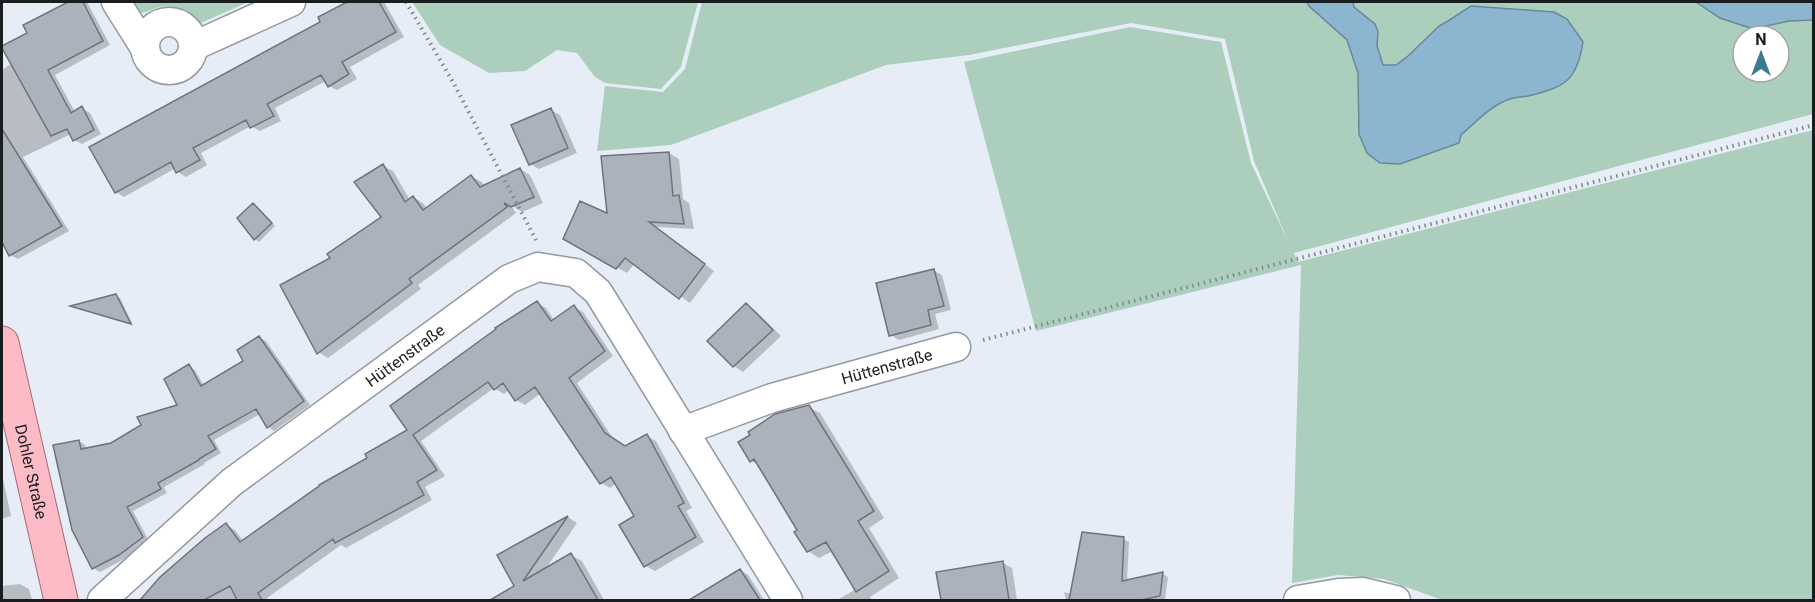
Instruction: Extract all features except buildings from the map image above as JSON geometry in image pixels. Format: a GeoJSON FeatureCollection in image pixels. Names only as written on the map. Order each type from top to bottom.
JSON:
{"type":"FeatureCollection","features":[{"type":"Feature","properties":{"kind":"main road","name":"Dohler Straße"},"geometry":{"type":"LineString","coordinates":[[2,343],[61,600]]}},
{"type":"Feature","properties":{"kind":"street"},"geometry":{"type":"LineString","coordinates":[[116,2],[145,48],[148,33],[160,23],[175,22],[189,30],[194,46],[291,2]]}},
{"type":"Feature","properties":{"kind":"street"},"geometry":{"type":"LineString","coordinates":[[538,267],[576,273],[598,292],[788,600]]}},
{"type":"Feature","properties":{"kind":"street","name":"Hüttenstraße"},"geometry":{"type":"LineString","coordinates":[[102,600],[232,482],[509,279],[538,267]]}},
{"type":"Feature","properties":{"kind":"street","name":"Hüttenstraße"},"geometry":{"type":"LineString","coordinates":[[683,431],[772,398],[956,347]]}},
{"type":"Feature","properties":{"kind":"street"},"geometry":{"type":"LineString","coordinates":[[1298,600],[1339,593],[1396,600]]}},
{"type":"Feature","properties":{"kind":"path"},"geometry":{"type":"LineString","coordinates":[[406,2],[453,82],[538,245],[538,267]]}},
{"type":"Feature","properties":{"kind":"path"},"geometry":{"type":"LineString","coordinates":[[956,347],[1814,125]]}},
{"type":"Feature","properties":{"kind":"green space"},"geometry":{"type":"Polygon","coordinates":[[[128,2],[248,2],[199,24],[191,15],[174,7],[156,8],[138,13],[128,2]]]}},
{"type":"Feature","properties":{"kind":"green space"},"geometry":{"type":"Polygon","coordinates":[[[412,2],[698,2],[681,67],[661,89],[605,83],[595,77],[577,53],[557,50],[525,71],[489,73],[440,45],[412,2]]]}},
{"type":"Feature","properties":{"kind":"green space"},"geometry":{"type":"Polygon","coordinates":[[[702,2],[1813,2],[1813,114],[1294,253],[1298,262],[1813,130],[1813,600],[1442,600],[1384,579],[1338,575],[1292,583],[1301,265],[1036,331],[964,62],[1130,27],[1221,42],[1251,163],[1288,241],[1254,161],[1225,39],[1131,23],[969,55],[886,65],[671,145],[597,151],[605,86],[663,92],[685,69],[702,2]]]}},
{"type":"Feature","properties":{"kind":"water"},"geometry":{"type":"Polygon","coordinates":[[[1307,2],[1353,2],[1354,7],[1375,24],[1378,32],[1377,46],[1383,65],[1396,65],[1439,26],[1471,6],[1554,12],[1567,19],[1583,42],[1573,74],[1560,85],[1541,93],[1510,99],[1496,105],[1461,135],[1459,143],[1400,164],[1380,163],[1367,153],[1359,134],[1358,73],[1347,40],[1307,2]]]}},
{"type":"Feature","properties":{"kind":"water"},"geometry":{"type":"Polygon","coordinates":[[[1696,2],[1813,2],[1813,20],[1776,24],[1738,24],[1720,18],[1696,2]]]}}]}
